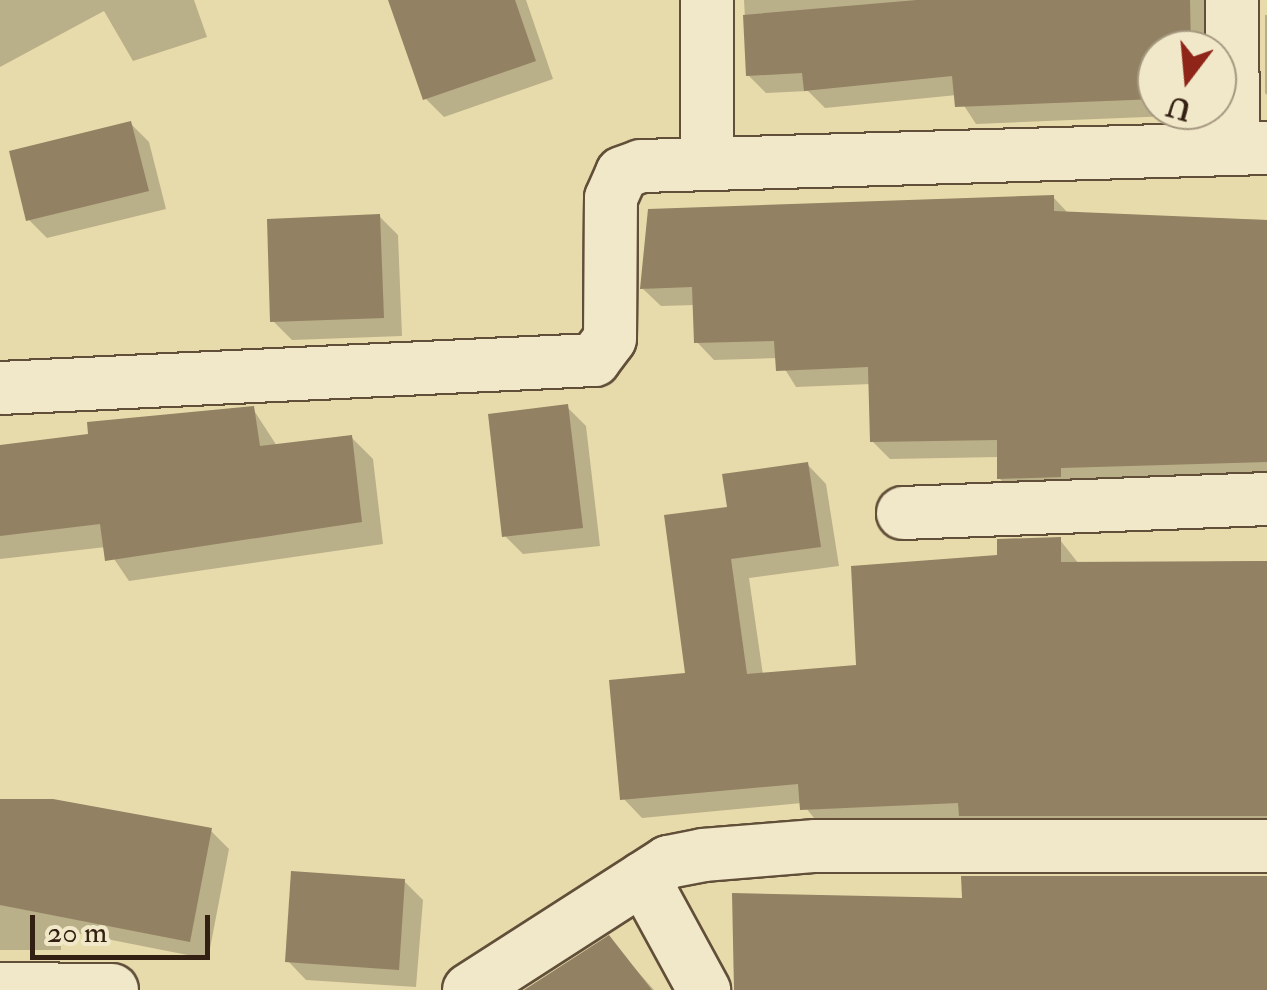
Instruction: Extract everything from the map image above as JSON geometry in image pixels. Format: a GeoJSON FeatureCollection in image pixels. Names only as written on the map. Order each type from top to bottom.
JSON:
{"type":"FeatureCollection","features":[{"type":"Feature","properties":{"kind":"street"},"geometry":{"type":"LineString","coordinates":[[706,161],[707,0]]}},
{"type":"Feature","properties":{"kind":"street"},"geometry":{"type":"LineString","coordinates":[[0,388],[594,360],[610,339],[615,183],[640,166],[706,161],[1250,148],[1232,0]]}},
{"type":"Feature","properties":{"kind":"street"},"geometry":{"type":"LineString","coordinates":[[903,513],[1267,499]]}},
{"type":"Feature","properties":{"kind":"street"},"geometry":{"type":"LineString","coordinates":[[469,990],[643,878],[702,855],[816,846],[1267,846]]}},
{"type":"Feature","properties":{"kind":"street"},"geometry":{"type":"LineString","coordinates":[[643,878],[704,990]]}},
{"type":"Feature","properties":{"kind":"street"},"geometry":{"type":"LineString","coordinates":[[0,989],[112,990]]}},
{"type":"Feature","properties":{"kind":"building"},"geometry":{"type":"Polygon","coordinates":[[[388,0],[515,0],[536,61],[423,100],[388,0]]]}},
{"type":"Feature","properties":{"kind":"building"},"geometry":{"type":"Polygon","coordinates":[[[917,0],[1190,0],[1191,30],[1137,30],[1137,100],[955,107],[952,76],[804,91],[802,73],[746,76],[743,15],[917,0]]]}},
{"type":"Feature","properties":{"kind":"building"},"geometry":{"type":"Polygon","coordinates":[[[131,121],[149,191],[26,221],[9,151],[131,121]]]}},
{"type":"Feature","properties":{"kind":"building"},"geometry":{"type":"Polygon","coordinates":[[[1054,195],[1054,211],[1267,220],[1267,462],[1061,468],[1061,477],[997,479],[997,440],[870,442],[868,367],[776,371],[774,341],[694,343],[692,287],[640,289],[648,209],[1054,195]]]}},
{"type":"Feature","properties":{"kind":"building"},"geometry":{"type":"Polygon","coordinates":[[[380,214],[384,318],[270,322],[267,219],[380,214]]]}},
{"type":"Feature","properties":{"kind":"building"},"geometry":{"type":"Polygon","coordinates":[[[568,404],[583,528],[502,537],[488,414],[568,404]]]}},
{"type":"Feature","properties":{"kind":"building"},"geometry":{"type":"Polygon","coordinates":[[[254,406],[260,446],[352,435],[362,522],[105,561],[100,524],[0,536],[0,445],[88,434],[87,422],[254,406]]]}},
{"type":"Feature","properties":{"kind":"building"},"geometry":{"type":"Polygon","coordinates":[[[808,462],[821,547],[731,559],[747,674],[856,665],[851,566],[997,555],[997,539],[1061,537],[1061,562],[1267,561],[1267,816],[959,816],[958,803],[800,810],[798,784],[620,800],[609,680],[685,673],[664,515],[727,507],[722,474],[808,462]]]}},
{"type":"Feature","properties":{"kind":"building"},"geometry":{"type":"Polygon","coordinates":[[[0,799],[53,799],[212,828],[190,942],[0,905],[0,799]]]}},
{"type":"Feature","properties":{"kind":"building"},"geometry":{"type":"Polygon","coordinates":[[[291,871],[405,879],[399,970],[285,962],[291,871]]]}},
{"type":"Feature","properties":{"kind":"building"},"geometry":{"type":"Polygon","coordinates":[[[961,876],[1267,876],[1267,990],[734,990],[732,893],[962,898],[961,876]]]}},
{"type":"Feature","properties":{"kind":"building"},"geometry":{"type":"Polygon","coordinates":[[[609,935],[652,990],[524,990],[609,935]]]}}]}
